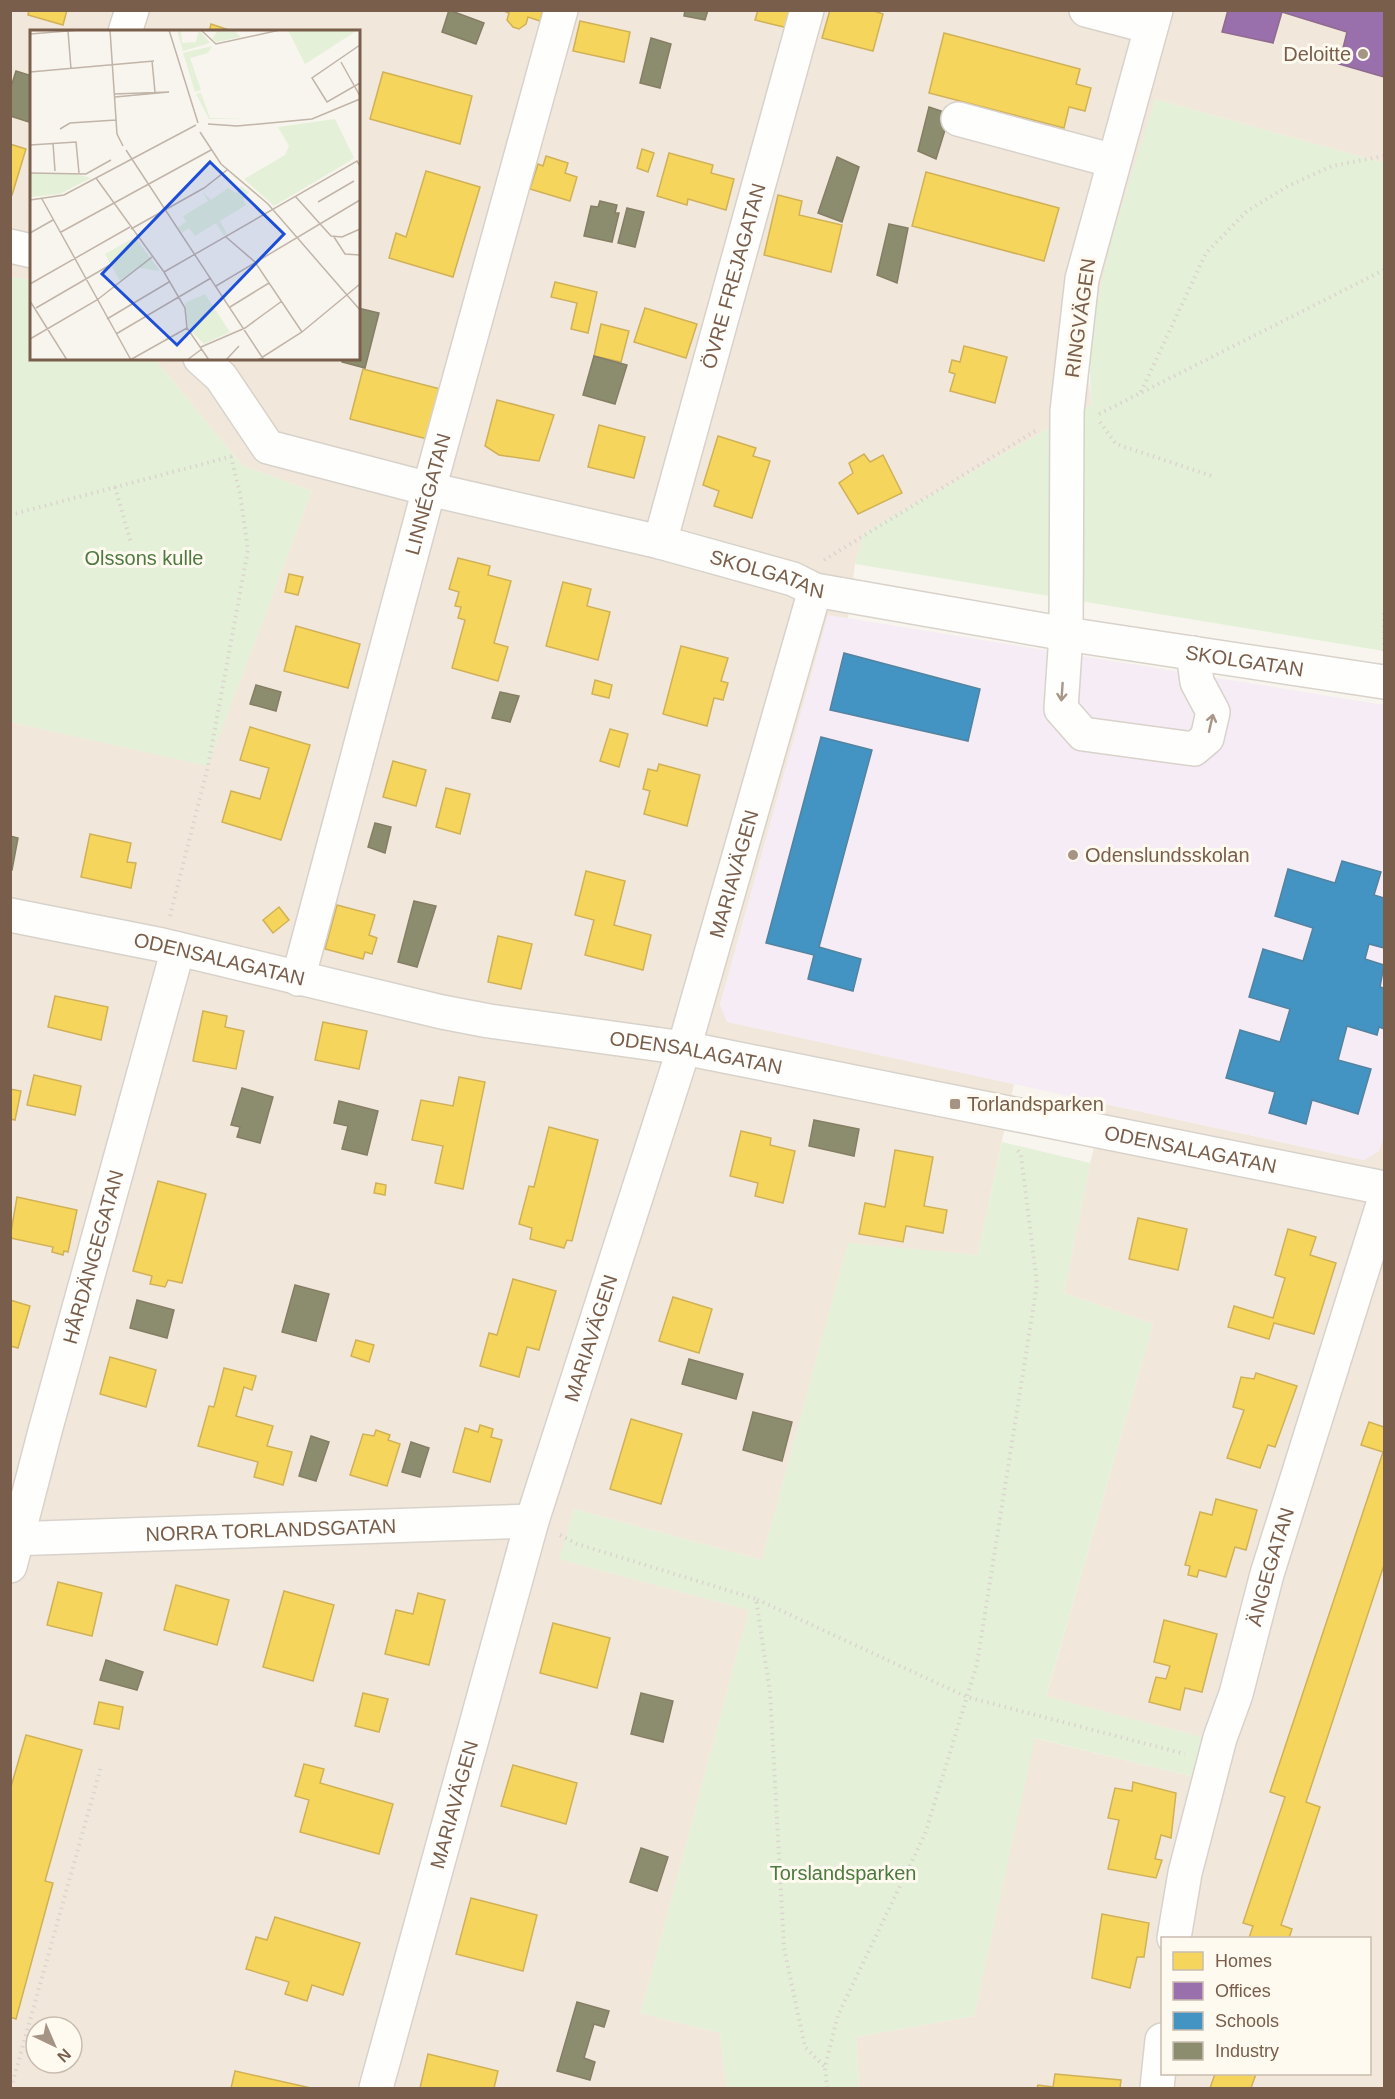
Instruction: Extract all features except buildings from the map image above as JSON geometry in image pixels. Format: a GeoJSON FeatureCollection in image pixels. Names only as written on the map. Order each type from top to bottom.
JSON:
{"type":"FeatureCollection","features":[{"type":"Feature","properties":{"kind":"street"},"geometry":{"type":"LineString","coordinates":[[126,30],[132,10]]}},
{"type":"Feature","properties":{"kind":"street","name":"LINNÉGATAN"},"geometry":{"type":"LineString","coordinates":[[298,979],[429,489],[561,10]]}},
{"type":"Feature","properties":{"kind":"street","name":"ÖVRE FREJAGATAN"},"geometry":{"type":"LineString","coordinates":[[660,542],[807,10]]}},
{"type":"Feature","properties":{"kind":"street"},"geometry":{"type":"LineString","coordinates":[[1086,10],[1153,19]]}},
{"type":"Feature","properties":{"kind":"street","name":"RINGVÄGEN"},"geometry":{"type":"LineString","coordinates":[[1153,19],[1082,279],[1081,413],[1061,709],[1083,734],[1194,749],[1207,738],[1213,712],[1197,682],[1193,653]]}},
{"type":"Feature","properties":{"kind":"street"},"geometry":{"type":"LineString","coordinates":[[958,119],[1114,161]]}},
{"type":"Feature","properties":{"kind":"street"},"geometry":{"type":"LineString","coordinates":[[10,246],[30,251]]}},
{"type":"Feature","properties":{"kind":"street"},"geometry":{"type":"LineString","coordinates":[[202,360],[221,377],[268,447]]}},
{"type":"Feature","properties":{"kind":"street","name":"SKOLGATAN"},"geometry":{"type":"LineString","coordinates":[[268,447],[429,489],[660,542],[804,585],[1066,634],[1384,681]]}},
{"type":"Feature","properties":{"kind":"street","name":"MARIAVÄGEN"},"geometry":{"type":"LineString","coordinates":[[376,2088],[532,1521],[684,1048],[804,585]]}},
{"type":"Feature","properties":{"kind":"street","name":"ODENSALAGATAN"},"geometry":{"type":"LineString","coordinates":[[10,915],[170,947],[298,979],[489,1021],[684,1048],[1384,1188]]}},
{"type":"Feature","properties":{"kind":"street","name":"HÅRDÄNGEGATAN"},"geometry":{"type":"LineString","coordinates":[[13,1549],[170,947]]}},
{"type":"Feature","properties":{"kind":"street","name":"ÄNGEGATAN"},"geometry":{"type":"LineString","coordinates":[[1173,1937],[1185,1873],[1214,1761],[1236,1694],[1267,1574],[1384,1201]]}},
{"type":"Feature","properties":{"kind":"street","name":"NORRA TORLANDSGATAN"},"geometry":{"type":"LineString","coordinates":[[13,1549],[532,1521]]}},
{"type":"Feature","properties":{"kind":"street"},"geometry":{"type":"LineString","coordinates":[[1157,2088],[1161,2050]]}},
{"type":"Feature","properties":{"kind":"path"},"geometry":{"type":"LineString","coordinates":[[1141,393],[1206,253],[1247,211],[1288,186],[1332,166],[1384,156]]}},
{"type":"Feature","properties":{"kind":"path"},"geometry":{"type":"LineString","coordinates":[[804,585],[1081,413],[1141,393],[1384,270]]}},
{"type":"Feature","properties":{"kind":"path"},"geometry":{"type":"LineString","coordinates":[[1081,413],[1116,444],[1212,476]]}},
{"type":"Feature","properties":{"kind":"path"},"geometry":{"type":"LineString","coordinates":[[10,515],[268,447]]}},
{"type":"Feature","properties":{"kind":"path"},"geometry":{"type":"LineString","coordinates":[[170,947],[208,766],[248,550],[240,492],[231,457]]}},
{"type":"Feature","properties":{"kind":"path"},"geometry":{"type":"LineString","coordinates":[[115,487],[131,543]]}},
{"type":"Feature","properties":{"kind":"path"},"geometry":{"type":"LineString","coordinates":[[1384,613],[1384,681]]}},
{"type":"Feature","properties":{"kind":"path"},"geometry":{"type":"LineString","coordinates":[[827,2088],[825,2067],[838,2014],[925,1834],[977,1664],[1037,1284],[1021,1155],[990,1111]]}},
{"type":"Feature","properties":{"kind":"path"},"geometry":{"type":"LineString","coordinates":[[532,1521],[578,1544],[756,1599],[967,1697],[1214,1761]]}},
{"type":"Feature","properties":{"kind":"path"},"geometry":{"type":"LineString","coordinates":[[756,1599],[770,1692],[784,1948],[805,2047],[825,2067]]}},
{"type":"Feature","properties":{"kind":"path"},"geometry":{"type":"LineString","coordinates":[[11,2088],[101,1767]]}},
{"type":"Feature","properties":{"kind":"shaded area"},"geometry":{"type":"Polygon","coordinates":[[[11,11],[1384,11],[1384,163],[1155,99],[1088,376],[1092,404],[864,533],[855,564],[848,618],[828,616],[720,1005],[728,1022],[1014,1084],[978,1255],[848,1244],[762,1560],[574,1509],[560,1559],[749,1610],[641,2013],[720,2033],[727,2088],[11,2088],[11,722],[208,765],[312,491],[242,465],[156,360],[360,360],[360,30],[30,30],[30,280],[11,277],[11,11]]]}},
{"type":"Feature","properties":{"kind":"shaded area","name":"Odenslundsskolan"},"geometry":{"type":"Polygon","coordinates":[[[828,615],[1384,705],[1384,1134],[1379,1151],[1364,1160],[727,1022],[720,1005],[828,615]]]}},
{"type":"Feature","properties":{"kind":"shaded area"},"geometry":{"type":"Polygon","coordinates":[[[1105,1104],[1364,1160],[1379,1151],[1384,1134],[1384,2088],[859,2088],[856,2037],[974,2016],[1034,1738],[1195,1777],[1205,1738],[1046,1697],[1153,1324],[1064,1293],[1090,1163],[1105,1104]]]}},
{"type":"Feature","properties":{"kind":"green space"},"geometry":{"type":"Polygon","coordinates":[[[1155,99],[1384,163],[1384,651],[855,564],[864,533],[1092,404],[1090,368],[1093,330],[1100,291],[1120,211],[1155,99]]]}},
{"type":"Feature","properties":{"kind":"green space","name":"Olssons kulle"},"geometry":{"type":"Polygon","coordinates":[[[11,277],[30,280],[30,360],[156,360],[242,465],[312,491],[208,766],[11,722],[11,277]]]}},
{"type":"Feature","properties":{"kind":"green space","name":"Torslandsparken"},"geometry":{"type":"Polygon","coordinates":[[[1002,1142],[1090,1163],[1064,1293],[1153,1324],[1046,1696],[1205,1738],[1195,1777],[1035,1738],[974,2016],[856,2037],[859,2088],[727,2088],[720,2033],[641,2013],[749,1610],[559,1559],[574,1509],[762,1560],[848,1243],[978,1255],[1002,1142]]]}},
{"type":"Feature","properties":{"kind":"place","name":"Deloitte"},"geometry":{"type":"Point","coordinates":[1363,54]}},
{"type":"Feature","properties":{"kind":"place","name":"Odenslundsskolan"},"geometry":{"type":"Point","coordinates":[1073,855]}},
{"type":"Feature","properties":{"kind":"place","name":"Torlandsparken"},"geometry":{"type":"Point","coordinates":[955,1104]}}]}
